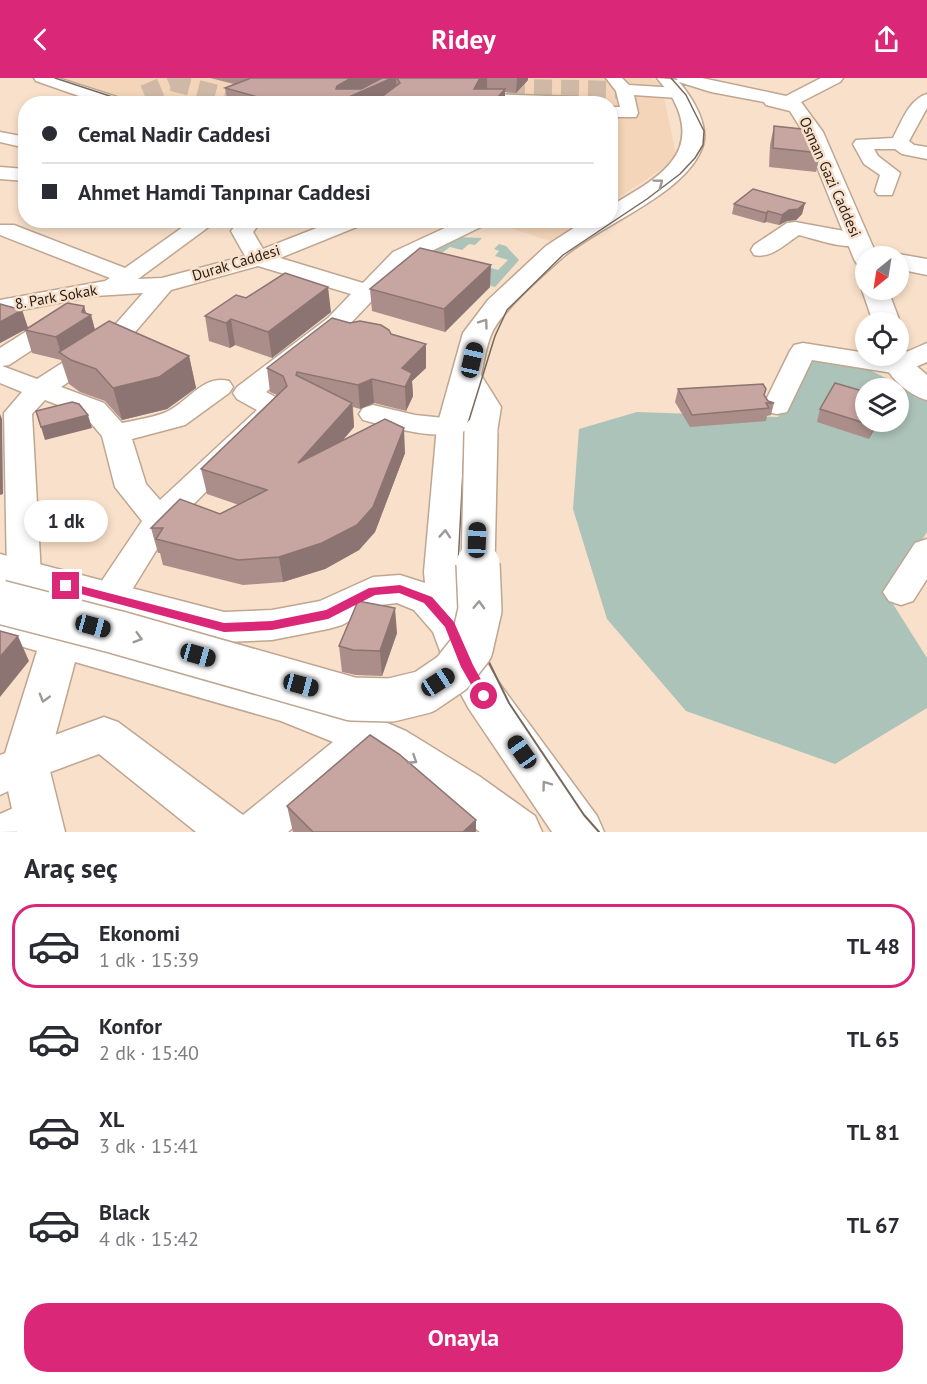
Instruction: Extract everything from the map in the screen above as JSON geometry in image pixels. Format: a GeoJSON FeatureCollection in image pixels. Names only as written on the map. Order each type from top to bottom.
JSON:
{"type":"FeatureCollection","features":[{"type":"Feature","properties":{"kind":"main road"},"geometry":{"type":"LineString","coordinates":[[666,78],[683,92],[694,94],[711,92],[786,102],[834,78]]}},
{"type":"Feature","properties":{"kind":"main road"},"geometry":{"type":"LineString","coordinates":[[618,210],[668,176],[685,159],[693,145],[694,133],[683,92]]}},
{"type":"Feature","properties":{"kind":"main road","name":"Osman Gazi Caddesi"},"geometry":{"type":"LineString","coordinates":[[786,102],[797,107],[813,132],[863,246]]}},
{"type":"Feature","properties":{"kind":"main road"},"geometry":{"type":"LineString","coordinates":[[8,582],[116,632],[352,699],[391,700],[424,692],[452,673],[471,649],[480,610],[477,540],[467,429],[467,376],[477,333],[497,306],[555,251],[591,228]]}},
{"type":"Feature","properties":{"kind":"main road"},"geometry":{"type":"LineString","coordinates":[[909,263],[927,267]]}},
{"type":"Feature","properties":{"kind":"main road"},"geometry":{"type":"LineString","coordinates":[[903,366],[927,391]]}},
{"type":"Feature","properties":{"kind":"main road"},"geometry":{"type":"LineString","coordinates":[[467,429],[443,572],[450,625],[467,667],[484,696],[580,832]]}},
{"type":"Feature","properties":{"kind":"main road"},"geometry":{"type":"LineString","coordinates":[[8,582],[109,597],[224,627],[272,625],[328,614],[373,591],[400,589],[428,600],[450,625]]}},
{"type":"Feature","properties":{"kind":"main road"},"geometry":{"type":"LineString","coordinates":[[0,625],[289,705],[376,721],[427,711],[448,700],[459,685],[467,667]]}},
{"type":"Feature","properties":{"kind":"main road"},"geometry":{"type":"LineString","coordinates":[[29,827],[13,770],[60,642]]}},
{"type":"Feature","properties":{"kind":"main road"},"geometry":{"type":"LineString","coordinates":[[289,705],[390,745],[462,791],[518,832]]}},
{"type":"Feature","properties":{"kind":"street"},"geometry":{"type":"LineString","coordinates":[[43,78],[104,96]]}},
{"type":"Feature","properties":{"kind":"street"},"geometry":{"type":"LineString","coordinates":[[618,112],[630,113],[619,84],[683,92]]}},
{"type":"Feature","properties":{"kind":"street"},"geometry":{"type":"LineString","coordinates":[[920,111],[927,129]]}},
{"type":"Feature","properties":{"kind":"street"},"geometry":{"type":"LineString","coordinates":[[899,143],[920,111]]}},
{"type":"Feature","properties":{"kind":"street"},"geometry":{"type":"LineString","coordinates":[[885,191],[890,173],[871,160],[862,144],[899,143],[909,150],[927,153]]}},
{"type":"Feature","properties":{"kind":"street"},"geometry":{"type":"LineString","coordinates":[[0,173],[18,174]]}},
{"type":"Feature","properties":{"kind":"street"},"geometry":{"type":"LineString","coordinates":[[3,231],[18,224]]}},
{"type":"Feature","properties":{"kind":"street"},"geometry":{"type":"LineString","coordinates":[[0,359],[119,282],[197,228]]}},
{"type":"Feature","properties":{"kind":"street"},"geometry":{"type":"LineString","coordinates":[[245,228],[242,231],[258,259],[369,292]]}},
{"type":"Feature","properties":{"kind":"street","name":"Durak Caddesi"},"geometry":{"type":"LineString","coordinates":[[119,282],[163,285],[258,259],[337,228]]}},
{"type":"Feature","properties":{"kind":"street"},"geometry":{"type":"LineString","coordinates":[[116,434],[175,419],[221,386],[337,323],[401,258],[461,228]]}},
{"type":"Feature","properties":{"kind":"street"},"geometry":{"type":"LineString","coordinates":[[762,250],[795,228],[832,237],[855,248]]}},
{"type":"Feature","properties":{"kind":"street"},"geometry":{"type":"LineString","coordinates":[[3,231],[119,282]]}},
{"type":"Feature","properties":{"kind":"street","name":"8. Park Sokak"},"geometry":{"type":"LineString","coordinates":[[0,307],[119,282]]}},
{"type":"Feature","properties":{"kind":"street"},"geometry":{"type":"LineString","coordinates":[[8,582],[18,412],[40,389],[115,340],[163,285]]}},
{"type":"Feature","properties":{"kind":"street"},"geometry":{"type":"LineString","coordinates":[[115,340],[141,353]]}},
{"type":"Feature","properties":{"kind":"street"},"geometry":{"type":"LineString","coordinates":[[777,406],[803,351],[855,356]]}},
{"type":"Feature","properties":{"kind":"street"},"geometry":{"type":"LineString","coordinates":[[909,357],[927,351]]}},
{"type":"Feature","properties":{"kind":"street"},"geometry":{"type":"LineString","coordinates":[[0,375],[94,409],[116,434],[131,487],[159,520]]}},
{"type":"Feature","properties":{"kind":"street"},"geometry":{"type":"LineString","coordinates":[[109,597],[159,520],[275,408],[221,386]]}},
{"type":"Feature","properties":{"kind":"street"},"geometry":{"type":"LineString","coordinates":[[373,414],[415,424],[467,429]]}},
{"type":"Feature","properties":{"kind":"street"},"geometry":{"type":"LineString","coordinates":[[901,592],[927,551]]}},
{"type":"Feature","properties":{"kind":"street"},"geometry":{"type":"LineString","coordinates":[[13,770],[104,734],[230,832]]}},
{"type":"Feature","properties":{"kind":"street"},"geometry":{"type":"LineString","coordinates":[[256,832],[369,736]]}},
{"type":"Feature","properties":{"kind":"shaded area"},"geometry":{"type":"Polygon","coordinates":[[[58,78],[651,78],[661,84],[677,159],[618,198],[618,96],[113,96],[58,78]]]}},
{"type":"Feature","properties":{"kind":"shaded area"},"geometry":{"type":"Polygon","coordinates":[[[510,228],[574,228],[553,242],[510,228]]]}},
{"type":"Feature","properties":{"kind":"green space"},"geometry":{"type":"Polygon","coordinates":[[[455,237],[482,238],[475,245],[469,244],[462,250],[450,247],[442,253],[428,250],[455,237]]]}},
{"type":"Feature","properties":{"kind":"green space"},"geometry":{"type":"Polygon","coordinates":[[[499,244],[506,246],[519,260],[495,287],[491,286],[487,280],[491,276],[481,273],[487,267],[498,270],[508,260],[495,256],[499,251],[494,249],[499,244]]]}},
{"type":"Feature","properties":{"kind":"green space"},"geometry":{"type":"Polygon","coordinates":[[[805,355],[864,367],[886,378],[855,378],[855,432],[909,432],[909,390],[927,399],[927,532],[888,596],[927,658],[927,708],[835,764],[686,711],[607,619],[573,509],[579,429],[637,412],[778,417],[805,355]]]}},
{"type":"Feature","properties":{"kind":"building"},"geometry":{"type":"Polygon","coordinates":[[[251,78],[351,78],[337,86],[336,89],[361,89],[382,78],[392,78],[351,96],[254,96],[225,88],[251,78]]]}},
{"type":"Feature","properties":{"kind":"building"},"geometry":{"type":"Polygon","coordinates":[[[397,78],[480,78],[474,89],[505,89],[499,96],[383,96],[400,83],[397,78]]]}},
{"type":"Feature","properties":{"kind":"building"},"geometry":{"type":"Polygon","coordinates":[[[774,126],[811,130],[821,153],[773,148],[774,126]]]}},
{"type":"Feature","properties":{"kind":"building"},"geometry":{"type":"Polygon","coordinates":[[[753,189],[805,203],[798,209],[789,210],[782,215],[734,204],[753,189]]]}},
{"type":"Feature","properties":{"kind":"building"},"geometry":{"type":"Polygon","coordinates":[[[420,248],[491,265],[444,309],[370,289],[420,248]]]}},
{"type":"Feature","properties":{"kind":"building"},"geometry":{"type":"Polygon","coordinates":[[[285,273],[328,287],[268,332],[231,319],[226,323],[205,316],[236,295],[246,298],[285,273]]]}},
{"type":"Feature","properties":{"kind":"building"},"geometry":{"type":"Polygon","coordinates":[[[67,303],[84,306],[82,312],[91,315],[56,337],[25,330],[67,303]]]}},
{"type":"Feature","properties":{"kind":"building"},"geometry":{"type":"Polygon","coordinates":[[[0,304],[22,310],[0,322],[0,304]]]}},
{"type":"Feature","properties":{"kind":"building"},"geometry":{"type":"Polygon","coordinates":[[[332,318],[350,323],[360,321],[381,325],[391,334],[426,344],[402,368],[412,373],[405,387],[372,379],[358,385],[297,372],[296,375],[352,403],[298,463],[385,419],[404,428],[373,507],[357,525],[322,543],[279,557],[238,560],[156,539],[163,528],[151,528],[180,499],[220,514],[267,490],[201,469],[287,386],[283,376],[267,368],[332,318]]]}},
{"type":"Feature","properties":{"kind":"building"},"geometry":{"type":"Polygon","coordinates":[[[109,321],[189,356],[159,377],[113,388],[96,369],[71,360],[59,352],[109,321]]]}},
{"type":"Feature","properties":{"kind":"building"},"geometry":{"type":"Polygon","coordinates":[[[835,383],[855,389],[855,420],[820,409],[835,383]]]}},
{"type":"Feature","properties":{"kind":"building"},"geometry":{"type":"Polygon","coordinates":[[[763,384],[766,389],[764,395],[768,401],[774,403],[766,403],[769,408],[692,415],[678,389],[763,384]]]}},
{"type":"Feature","properties":{"kind":"building"},"geometry":{"type":"Polygon","coordinates":[[[72,402],[79,404],[88,415],[41,427],[36,411],[72,402]]]}},
{"type":"Feature","properties":{"kind":"building"},"geometry":{"type":"Polygon","coordinates":[[[358,601],[395,608],[380,651],[353,650],[339,646],[358,601]]]}},
{"type":"Feature","properties":{"kind":"building"},"geometry":{"type":"Polygon","coordinates":[[[0,631],[18,636],[0,657],[0,631]]]}},
{"type":"Feature","properties":{"kind":"building"},"geometry":{"type":"Polygon","coordinates":[[[370,735],[399,754],[476,820],[463,832],[313,832],[287,806],[370,735]]]}},
{"type":"Feature","properties":{"kind":"tunnel"},"geometry":{"type":"LineString","coordinates":[[172,82],[182,78]]}},
{"type":"Feature","properties":{"kind":"tunnel"},"geometry":{"type":"LineString","coordinates":[[144,94],[172,82]]}},
{"type":"Feature","properties":{"kind":"tunnel"},"geometry":{"type":"LineString","coordinates":[[172,82],[225,96]]}},
{"type":"Feature","properties":{"kind":"tunnel"},"geometry":{"type":"LineString","coordinates":[[480,87],[624,90]]}},
{"type":"Feature","properties":{"kind":"tram line"},"geometry":{"type":"LineString","coordinates":[[55,78],[110,96]]}},
{"type":"Feature","properties":{"kind":"tram line"},"geometry":{"type":"LineString","coordinates":[[618,218],[680,174],[695,158],[703,145],[704,131],[686,95],[671,78]]}},
{"type":"Feature","properties":{"kind":"tram line"},"geometry":{"type":"LineString","coordinates":[[458,566],[465,433],[495,336],[507,310],[563,255],[604,228]]}},
{"type":"Feature","properties":{"kind":"tram line"},"geometry":{"type":"LineString","coordinates":[[458,566],[458,574],[483,650],[509,703],[584,815],[599,832]]}},
{"type":"Feature","properties":{"kind":"route"},"geometry":{"type":"LineString","coordinates":[[66,586],[224,627],[272,625],[328,614],[373,591],[400,589],[428,600],[450,625],[467,667],[484,696]]}}]}
